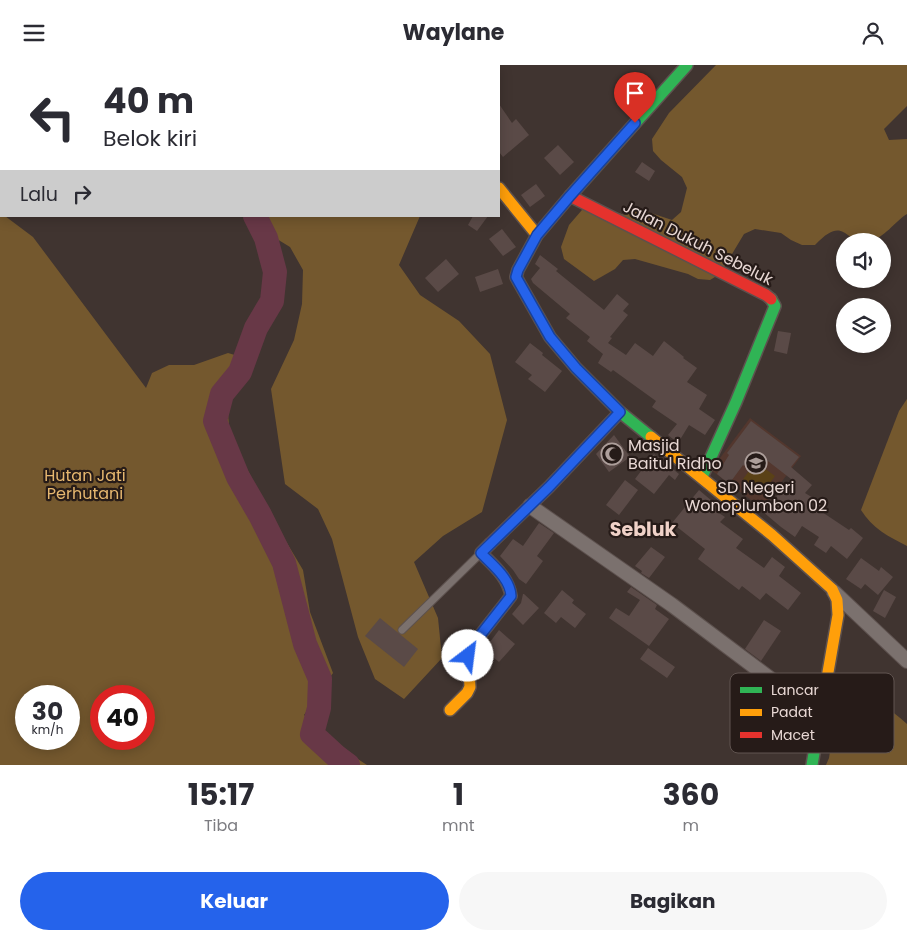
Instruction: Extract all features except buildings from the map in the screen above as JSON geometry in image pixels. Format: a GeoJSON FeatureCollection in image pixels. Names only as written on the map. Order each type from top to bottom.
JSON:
{"type":"FeatureCollection","features":[{"type":"Feature","properties":{"kind":"street"},"geometry":{"type":"LineString","coordinates":[[687,65],[537,235],[516,277],[550,337],[576,368],[620,412],[772,535],[907,661]]}},
{"type":"Feature","properties":{"kind":"street"},"geometry":{"type":"LineString","coordinates":[[500,190],[537,235]]}},
{"type":"Feature","properties":{"kind":"street","name":"Jalan Dukuh Sebeluk"},"geometry":{"type":"LineString","coordinates":[[570,196],[766,295],[775,303],[736,402],[702,477]]}},
{"type":"Feature","properties":{"kind":"street"},"geometry":{"type":"LineString","coordinates":[[450,710],[467,693],[470,687],[468,656],[471,647],[511,596],[507,581],[481,553],[530,506],[620,412]]}},
{"type":"Feature","properties":{"kind":"street"},"geometry":{"type":"LineString","coordinates":[[530,506],[672,605],[763,673]]}},
{"type":"Feature","properties":{"kind":"street"},"geometry":{"type":"LineString","coordinates":[[828,673],[838,615],[837,600],[832,589]]}},
{"type":"Feature","properties":{"kind":"lane"},"geometry":{"type":"LineString","coordinates":[[402,630],[481,553]]}},
{"type":"Feature","properties":{"kind":"shaded area","name":"SD Negeri Wonoplumbon 02"},"geometry":{"type":"Polygon","coordinates":[[[750,418],[801,456],[762,508],[711,470],[750,418]]]}},
{"type":"Feature","properties":{"kind":"shaded area"},"geometry":{"type":"Polygon","coordinates":[[[756,462],[775,476],[762,494],[743,479],[756,462]]]}},
{"type":"Feature","properties":{"kind":"green space"},"geometry":{"type":"Polygon","coordinates":[[[716,65],[907,65],[907,106],[884,129],[889,140],[907,139],[907,214],[885,233],[844,233],[833,231],[815,245],[802,245],[781,233],[755,229],[744,234],[720,274],[710,280],[698,279],[688,274],[635,259],[623,260],[615,269],[594,281],[564,259],[561,247],[569,225],[588,203],[625,215],[636,211],[648,212],[672,220],[681,212],[687,188],[682,177],[653,151],[652,139],[669,113],[716,65]]]}},
{"type":"Feature","properties":{"kind":"green space","name":"Hutan Jati Perhutani"},"geometry":{"type":"Polygon","coordinates":[[[0,217],[6,217],[33,237],[146,388],[152,373],[169,365],[194,365],[228,353],[255,361],[227,403],[230,436],[275,523],[303,570],[310,612],[333,673],[304,715],[344,750],[367,765],[0,765],[0,217]]]}},
{"type":"Feature","properties":{"kind":"green space"},"geometry":{"type":"Polygon","coordinates":[[[261,217],[420,217],[399,265],[420,295],[459,321],[490,354],[507,420],[482,512],[443,536],[414,562],[438,618],[442,658],[404,699],[375,679],[358,637],[332,539],[318,509],[285,484],[271,389],[294,340],[302,304],[303,270],[290,247],[272,236],[261,217]]]}},
{"type":"Feature","properties":{"kind":"green space"},"geometry":{"type":"Polygon","coordinates":[[[907,399],[907,546],[876,527],[861,510],[899,411],[907,399]]]}},
{"type":"Feature","properties":{"kind":"green space"},"geometry":{"type":"Polygon","coordinates":[[[894,713],[907,724],[907,765],[826,765],[830,753],[894,753],[894,713]]]}},
{"type":"Feature","properties":{"kind":"waterway"},"geometry":{"type":"LineString","coordinates":[[256,217],[266,238],[275,272],[272,301],[256,328],[240,372],[222,394],[215,421],[238,477],[284,563],[305,644],[320,679],[319,708],[312,734],[348,765]]}},
{"type":"Feature","properties":{"kind":"traffic: fast"},"geometry":{"type":"LineString","coordinates":[[651,437],[620,412],[576,368],[550,337],[516,277],[537,235],[687,65]]}},
{"type":"Feature","properties":{"kind":"traffic: fast"},"geometry":{"type":"LineString","coordinates":[[702,477],[736,402],[775,306],[771,299]]}},
{"type":"Feature","properties":{"kind":"traffic: fast"},"geometry":{"type":"LineString","coordinates":[[812,765],[814,753]]}},
{"type":"Feature","properties":{"kind":"traffic: slow"},"geometry":{"type":"LineString","coordinates":[[500,189],[537,235]]}},
{"type":"Feature","properties":{"kind":"traffic: slow"},"geometry":{"type":"LineString","coordinates":[[651,437],[772,535],[832,589],[837,600],[838,615],[828,673]]}},
{"type":"Feature","properties":{"kind":"traffic: slow"},"geometry":{"type":"LineString","coordinates":[[450,710],[467,693],[470,687],[468,656],[471,647],[511,596],[504,577],[481,553],[490,544]]}},
{"type":"Feature","properties":{"kind":"traffic: jam"},"geometry":{"type":"LineString","coordinates":[[570,196],[771,299]]}},
{"type":"Feature","properties":{"kind":"traffic: jam"},"geometry":{"type":"LineString","coordinates":[[490,544],[549,487],[620,412]]}},
{"type":"Feature","properties":{"kind":"place","name":"Masjid Baitul Ridho"},"geometry":{"type":"Point","coordinates":[612,454]}},
{"type":"Feature","properties":{"kind":"place","name":"SD Negeri Wonoplumbon 02"},"geometry":{"type":"Point","coordinates":[756,463]}},
{"type":"Feature","properties":{"kind":"district","name":"Sebluk"},"geometry":{"type":"Point","coordinates":[643,529]}},
{"type":"Feature","properties":{"kind":"route"},"geometry":{"type":"LineString","coordinates":[[468,656],[471,647],[511,596],[507,581],[481,553],[549,487],[620,412],[576,368],[550,337],[516,277],[537,235],[635,123]]}}]}
